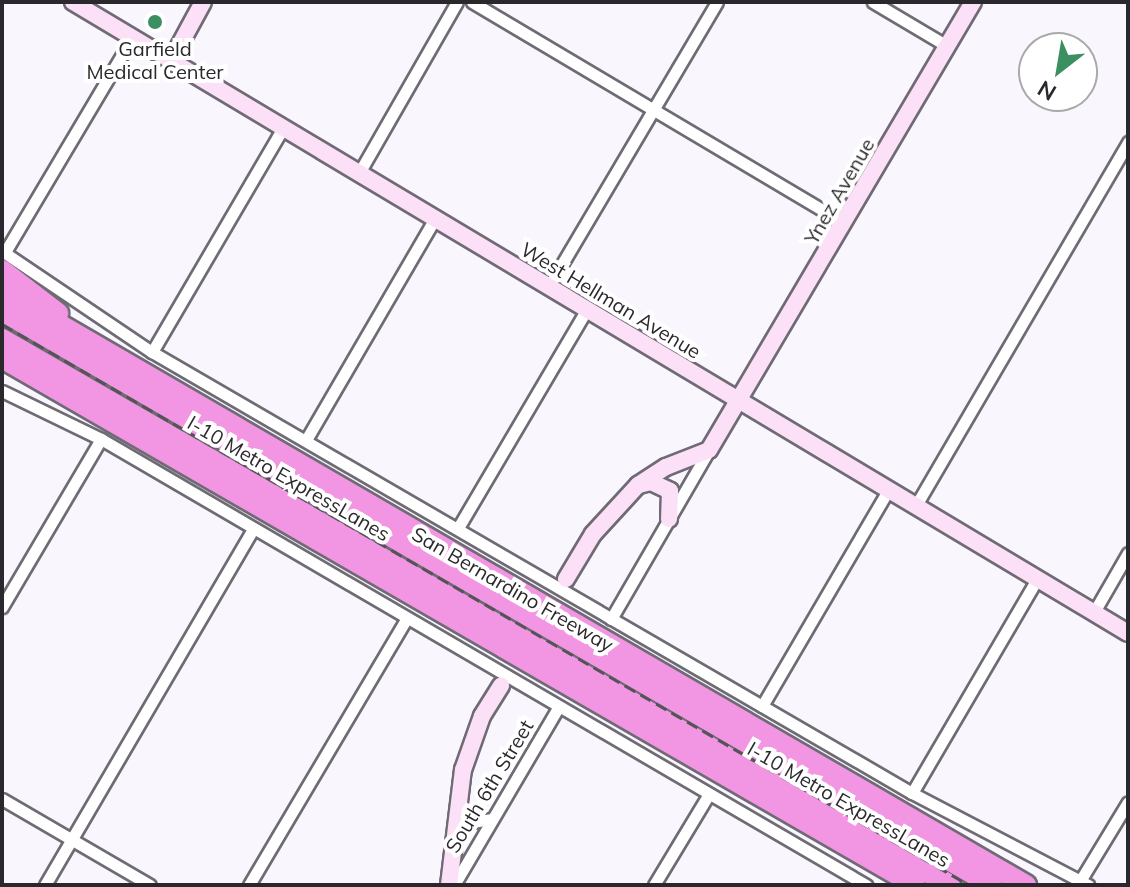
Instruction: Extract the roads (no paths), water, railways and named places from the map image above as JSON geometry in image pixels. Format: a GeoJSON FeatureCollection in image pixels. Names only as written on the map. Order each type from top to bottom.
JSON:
{"type":"FeatureCollection","features":[{"type":"Feature","properties":{"kind":"highway"},"geometry":{"type":"LineString","coordinates":[[3,258],[87,340]]}},
{"type":"Feature","properties":{"kind":"highway","name":"San Bernardino Freeway"},"geometry":{"type":"LineString","coordinates":[[2,291],[1026,885]]}},
{"type":"Feature","properties":{"kind":"highway","name":"I-10 Metro ExpressLanes"},"geometry":{"type":"LineString","coordinates":[[2,311],[992,885]]}},
{"type":"Feature","properties":{"kind":"highway","name":"I-10 Metro ExpressLanes"},"geometry":{"type":"LineString","coordinates":[[2,339],[950,885]]}},
{"type":"Feature","properties":{"kind":"highway"},"geometry":{"type":"LineString","coordinates":[[2,358],[915,885]]}},
{"type":"Feature","properties":{"kind":"street","name":"West Hellman Avenue"},"geometry":{"type":"LineString","coordinates":[[73,2],[1128,633]]}},
{"type":"Feature","properties":{"kind":"street"},"geometry":{"type":"LineString","coordinates":[[171,61],[203,2]]}},
{"type":"Feature","properties":{"kind":"street"},"geometry":{"type":"LineString","coordinates":[[359,173],[457,2]]}},
{"type":"Feature","properties":{"kind":"street"},"geometry":{"type":"LineString","coordinates":[[472,2],[844,223]]}},
{"type":"Feature","properties":{"kind":"street"},"geometry":{"type":"LineString","coordinates":[[549,286],[717,2]]}},
{"type":"Feature","properties":{"kind":"street"},"geometry":{"type":"LineString","coordinates":[[873,2],[947,46]]}},
{"type":"Feature","properties":{"kind":"street","name":"Ynez Avenue"},"geometry":{"type":"LineString","coordinates":[[740,399],[973,2]]}},
{"type":"Feature","properties":{"kind":"street"},"geometry":{"type":"LineString","coordinates":[[132,38],[3,258],[152,352],[611,619],[912,793],[1084,883],[1128,802]]}},
{"type":"Feature","properties":{"kind":"street"},"geometry":{"type":"LineString","coordinates":[[152,352],[283,128]]}},
{"type":"Feature","properties":{"kind":"street"},"geometry":{"type":"LineString","coordinates":[[915,507],[1128,142]]}},
{"type":"Feature","properties":{"kind":"street"},"geometry":{"type":"LineString","coordinates":[[306,440],[435,218]]}},
{"type":"Feature","properties":{"kind":"street"},"geometry":{"type":"LineString","coordinates":[[458,528],[587,309]]}},
{"type":"Feature","properties":{"kind":"street"},"geometry":{"type":"LineString","coordinates":[[2,391],[101,439],[861,884]]}},
{"type":"Feature","properties":{"kind":"street"},"geometry":{"type":"LineString","coordinates":[[611,619],[740,399]]}},
{"type":"Feature","properties":{"kind":"street"},"geometry":{"type":"LineString","coordinates":[[2,607],[101,439]]}},
{"type":"Feature","properties":{"kind":"street"},"geometry":{"type":"LineString","coordinates":[[566,579],[593,534],[638,485],[666,467],[709,450]]}},
{"type":"Feature","properties":{"kind":"street"},"geometry":{"type":"LineString","coordinates":[[638,485],[651,482],[670,491],[669,519]]}},
{"type":"Feature","properties":{"kind":"street"},"geometry":{"type":"LineString","coordinates":[[762,706],[888,490]]}},
{"type":"Feature","properties":{"kind":"street"},"geometry":{"type":"LineString","coordinates":[[45,885],[253,529]]}},
{"type":"Feature","properties":{"kind":"street"},"geometry":{"type":"LineString","coordinates":[[1094,612],[1128,553]]}},
{"type":"Feature","properties":{"kind":"street"},"geometry":{"type":"LineString","coordinates":[[912,793],[1037,579]]}},
{"type":"Feature","properties":{"kind":"street"},"geometry":{"type":"LineString","coordinates":[[249,885],[406,619]]}},
{"type":"Feature","properties":{"kind":"street","name":"South 6th Street"},"geometry":{"type":"LineString","coordinates":[[451,885],[456,859],[456,803],[473,736],[501,685]]}},
{"type":"Feature","properties":{"kind":"street","name":"South 6th Street"},"geometry":{"type":"LineString","coordinates":[[451,885],[558,708]]}},
{"type":"Feature","properties":{"kind":"street"},"geometry":{"type":"LineString","coordinates":[[654,885],[709,794]]}},
{"type":"Feature","properties":{"kind":"street"},"geometry":{"type":"LineString","coordinates":[[2,799],[150,885]]}},
{"type":"Feature","properties":{"kind":"street"},"geometry":{"type":"LineString","coordinates":[[456,803],[459,818],[466,823],[491,819]]}},
{"type":"Feature","properties":{"kind":"railway"},"geometry":{"type":"LineString","coordinates":[[2,324],[969,885]]}},
{"type":"Feature","properties":{"kind":"place","name":"Garfield Medical Center"},"geometry":{"type":"Point","coordinates":[155,22]}}]}
